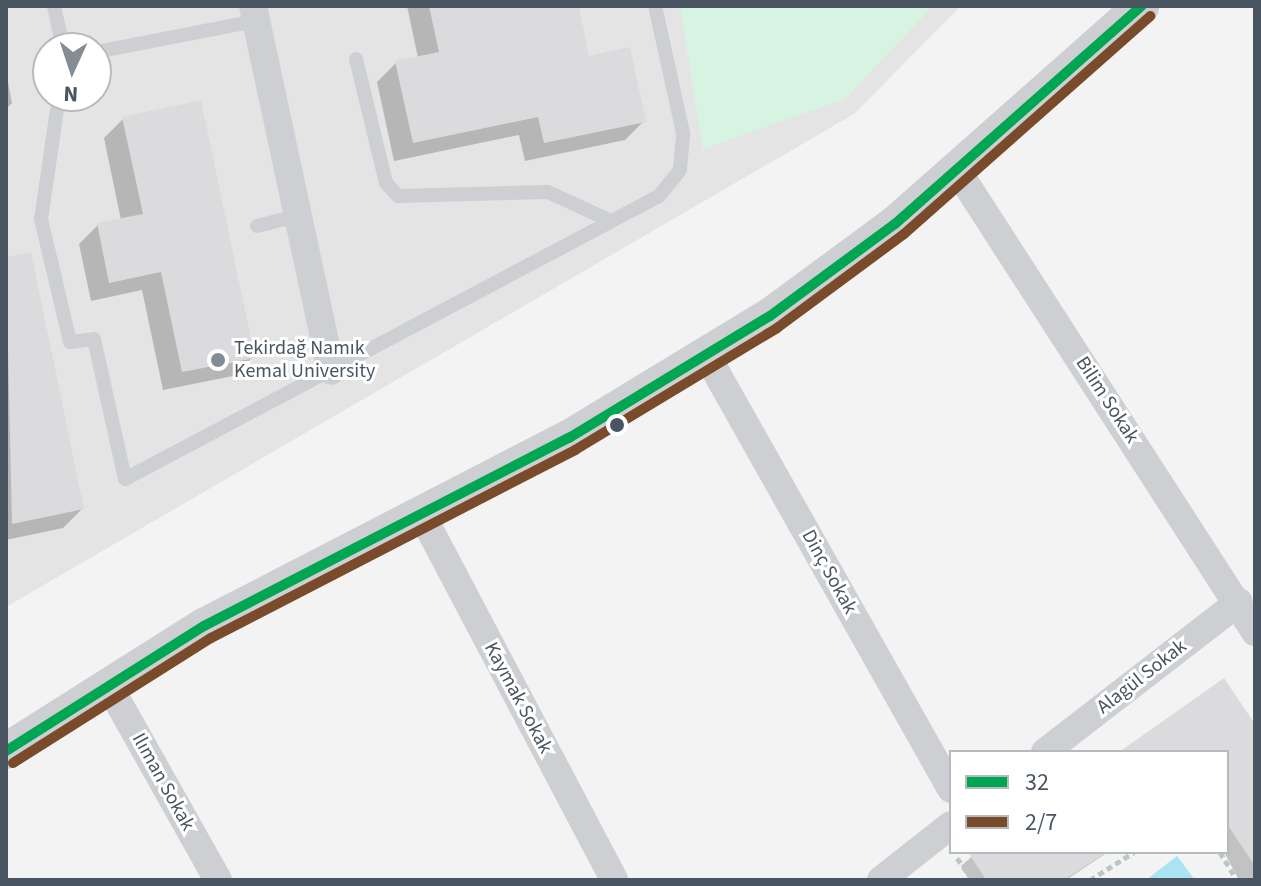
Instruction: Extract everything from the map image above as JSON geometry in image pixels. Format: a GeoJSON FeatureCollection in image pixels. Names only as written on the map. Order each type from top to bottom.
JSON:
{"type":"FeatureCollection","features":[{"type":"Feature","properties":{"kind":"street"},"geometry":{"type":"LineString","coordinates":[[6,751],[204,626],[423,517],[707,356],[825,278],[957,170],[1141,6]]}},
{"type":"Feature","properties":{"kind":"street"},"geometry":{"type":"LineString","coordinates":[[254,14],[331,371]]}},
{"type":"Feature","properties":{"kind":"street","name":"Bilim Sokak"},"geometry":{"type":"LineString","coordinates":[[957,170],[1239,602],[1255,632]]}},
{"type":"Feature","properties":{"kind":"street","name":"Dinç Sokak"},"geometry":{"type":"LineString","coordinates":[[707,356],[949,785]]}},
{"type":"Feature","properties":{"kind":"street","name":"Kaymak Sokak"},"geometry":{"type":"LineString","coordinates":[[423,517],[614,880]]}},
{"type":"Feature","properties":{"kind":"street","name":"Alagül Sokak"},"geometry":{"type":"LineString","coordinates":[[1048,750],[1239,602]]}},
{"type":"Feature","properties":{"kind":"street","name":"Ilıman Sokak"},"geometry":{"type":"LineString","coordinates":[[108,684],[218,880]]}},
{"type":"Feature","properties":{"kind":"street"},"geometry":{"type":"LineString","coordinates":[[881,880],[949,827]]}},
{"type":"Feature","properties":{"kind":"lane"},"geometry":{"type":"LineString","coordinates":[[54,6],[60,32]]}},
{"type":"Feature","properties":{"kind":"lane"},"geometry":{"type":"LineString","coordinates":[[57,112],[41,219],[70,342],[94,339],[125,479],[659,196],[680,170],[683,133],[655,6]]}},
{"type":"Feature","properties":{"kind":"lane"},"geometry":{"type":"LineString","coordinates":[[112,48],[254,14]]}},
{"type":"Feature","properties":{"kind":"lane"},"geometry":{"type":"LineString","coordinates":[[356,59],[386,183],[398,196],[548,192],[611,221]]}},
{"type":"Feature","properties":{"kind":"lane"},"geometry":{"type":"LineString","coordinates":[[257,226],[297,216]]}},
{"type":"Feature","properties":{"kind":"path"},"geometry":{"type":"LineString","coordinates":[[954,854],[973,880]]}},
{"type":"Feature","properties":{"kind":"path"},"geometry":{"type":"LineString","coordinates":[[1090,880],[1131,854]]}},
{"type":"Feature","properties":{"kind":"path"},"geometry":{"type":"LineString","coordinates":[[1221,854],[1237,880]]}},
{"type":"Feature","properties":{"kind":"shaded area","name":"Tekirdağ Namık Kemal University"},"geometry":{"type":"Polygon","coordinates":[[[6,6],[961,6],[854,114],[6,607],[6,6]]]}},
{"type":"Feature","properties":{"kind":"green space"},"geometry":{"type":"Polygon","coordinates":[[[680,6],[933,6],[845,99],[703,149],[680,6]]]}},
{"type":"Feature","properties":{"kind":"water"},"geometry":{"type":"Polygon","coordinates":[[[1177,856],[1195,880],[1146,880],[1177,856]]]}},
{"type":"Feature","properties":{"kind":"building"},"geometry":{"type":"Polygon","coordinates":[[[429,6],[579,6],[589,56],[630,47],[646,122],[544,143],[538,117],[413,143],[395,61],[439,52],[429,6]]]}},
{"type":"Feature","properties":{"kind":"building"},"geometry":{"type":"Polygon","coordinates":[[[201,100],[255,358],[182,372],[161,272],[109,283],[97,223],[143,214],[122,117],[201,100]]]}},
{"type":"Feature","properties":{"kind":"building"},"geometry":{"type":"Polygon","coordinates":[[[31,252],[84,509],[12,524],[6,257],[31,252]]]}},
{"type":"Feature","properties":{"kind":"building"},"geometry":{"type":"Polygon","coordinates":[[[1224,678],[1255,724],[1255,866],[1229,827],[1229,750],[1122,750],[1224,678]]]}},
{"type":"Feature","properties":{"kind":"building"},"geometry":{"type":"Polygon","coordinates":[[[969,854],[1104,854],[1064,880],[986,880],[969,854]]]}},
{"type":"Feature","properties":{"kind":"transit line","name":"32"},"geometry":{"type":"LineString","coordinates":[[6,751],[204,626],[569,438],[770,316],[895,224],[1141,6]]}},
{"type":"Feature","properties":{"kind":"transit line","name":"2/7"},"geometry":{"type":"LineString","coordinates":[[13,763],[211,638],[575,450],[777,328],[904,234],[1150,16]]}},
{"type":"Feature","properties":{"kind":"place","name":"Tekirdağ Namık Kemal University"},"geometry":{"type":"Point","coordinates":[218,360]}}]}
